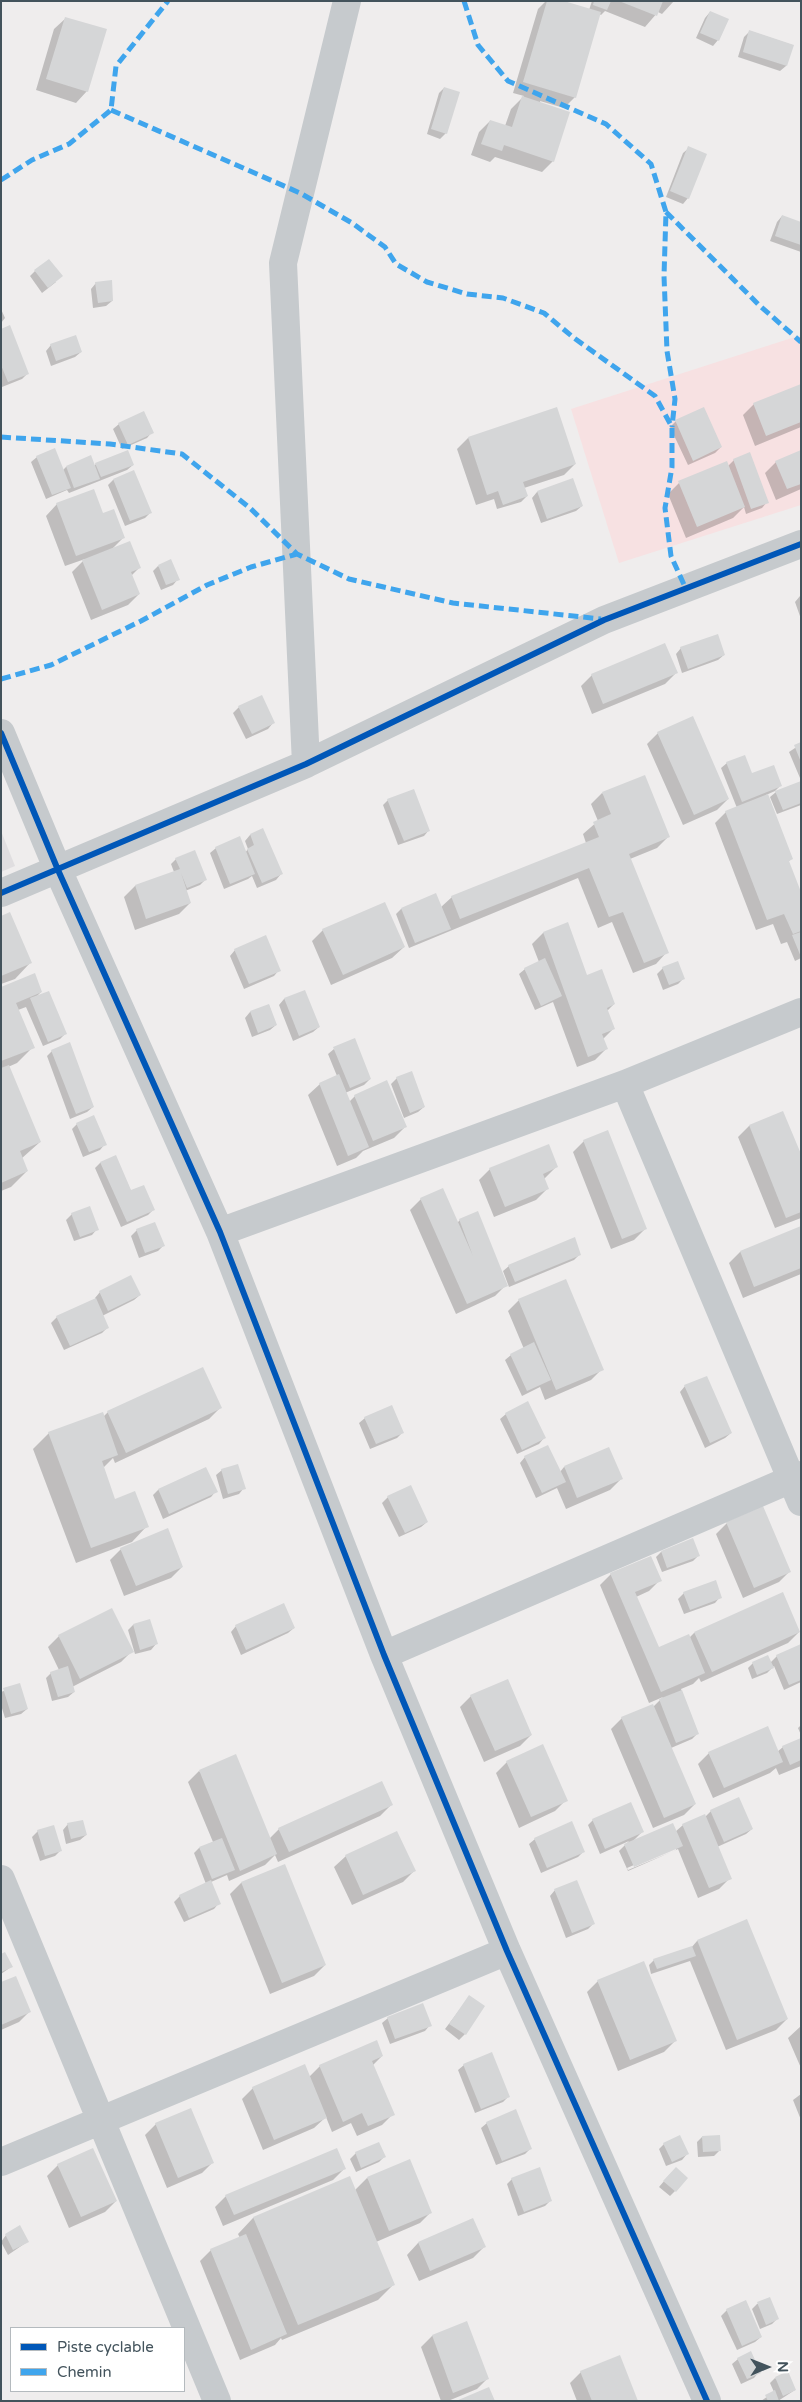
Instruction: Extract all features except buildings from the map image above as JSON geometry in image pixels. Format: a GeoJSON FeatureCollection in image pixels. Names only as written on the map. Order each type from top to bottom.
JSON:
{"type":"FeatureCollection","features":[{"type":"Feature","properties":{"kind":"street"},"geometry":{"type":"LineString","coordinates":[[306,764],[283,263],[347,1]]}},
{"type":"Feature","properties":{"kind":"street"},"geometry":{"type":"LineString","coordinates":[[1,893],[306,764],[604,620],[801,544]]}},
{"type":"Feature","properties":{"kind":"street"},"geometry":{"type":"LineString","coordinates":[[1,733],[58,870],[220,1232],[384,1655],[507,1951],[707,2401]]}},
{"type":"Feature","properties":{"kind":"street"},"geometry":{"type":"LineString","coordinates":[[220,1232],[625,1084],[801,1012]]}},
{"type":"Feature","properties":{"kind":"street"},"geometry":{"type":"LineString","coordinates":[[384,1655],[798,1485],[625,1084]]}},
{"type":"Feature","properties":{"kind":"street"},"geometry":{"type":"LineString","coordinates":[[1,1879],[216,2401]]}},
{"type":"Feature","properties":{"kind":"street"},"geometry":{"type":"LineString","coordinates":[[1,2162],[507,1951]]}},
{"type":"Feature","properties":{"kind":"shaded area"},"geometry":{"type":"Polygon","coordinates":[[[801,335],[801,505],[619,563],[571,409],[801,335]]]}},
{"type":"Feature","properties":{"kind":"shaded area"},"geometry":{"type":"Polygon","coordinates":[[[1,831],[15,866],[1,872],[1,831]]]}},
{"type":"Feature","properties":{"kind":"marked path"},"geometry":{"type":"LineString","coordinates":[[1,180],[32,160],[69,144],[111,110],[116,66],[168,1]]}},
{"type":"Feature","properties":{"kind":"marked path"},"geometry":{"type":"LineString","coordinates":[[464,1],[478,45],[508,81],[606,124],[651,164],[666,212],[664,276],[667,351],[675,399],[672,427]]}},
{"type":"Feature","properties":{"kind":"marked path"},"geometry":{"type":"LineString","coordinates":[[111,110],[300,193],[352,223],[385,247],[396,264],[427,282],[467,294],[503,298],[544,313],[574,338],[655,396],[672,427],[672,467],[665,508],[671,556],[686,589]]}},
{"type":"Feature","properties":{"kind":"marked path"},"geometry":{"type":"LineString","coordinates":[[666,212],[759,305],[801,342]]}},
{"type":"Feature","properties":{"kind":"marked path"},"geometry":{"type":"LineString","coordinates":[[1,437],[110,444],[182,454],[250,508],[297,554],[349,579],[453,603],[601,619]]}},
{"type":"Feature","properties":{"kind":"marked path"},"geometry":{"type":"LineString","coordinates":[[1,679],[51,665],[141,621],[207,585],[251,567],[297,554]]}},
{"type":"Feature","properties":{"kind":"cycle path"},"geometry":{"type":"LineString","coordinates":[[1,893],[306,764],[604,620],[801,544]]}},
{"type":"Feature","properties":{"kind":"cycle path"},"geometry":{"type":"LineString","coordinates":[[1,733],[58,870],[220,1232],[384,1655],[507,1951],[707,2401]]}}]}
